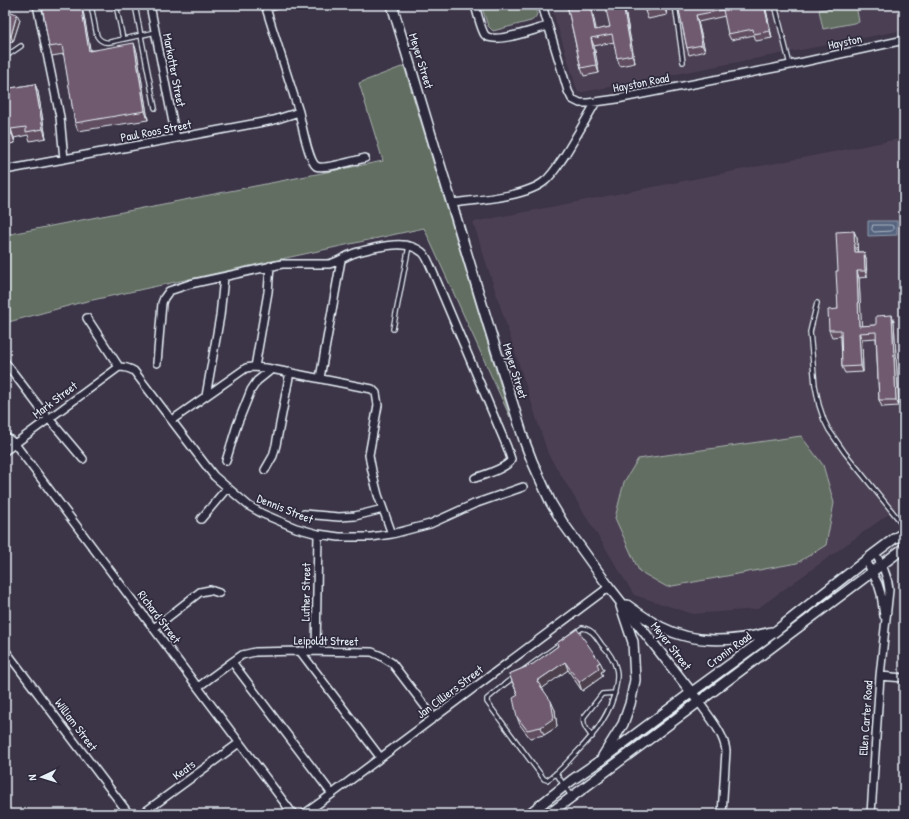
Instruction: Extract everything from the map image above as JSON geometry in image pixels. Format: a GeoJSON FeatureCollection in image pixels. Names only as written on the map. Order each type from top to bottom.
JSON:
{"type":"FeatureCollection","features":[{"type":"Feature","properties":{"kind":"street"},"geometry":{"type":"LineString","coordinates":[[37,5],[60,117],[64,159]]}},
{"type":"Feature","properties":{"kind":"street","name":"Markotter Street"},"geometry":{"type":"LineString","coordinates":[[150,5],[176,138]]}},
{"type":"Feature","properties":{"kind":"street"},"geometry":{"type":"LineString","coordinates":[[277,5],[266,7],[299,112],[310,156],[314,164],[317,166],[326,166],[365,158]]}},
{"type":"Feature","properties":{"kind":"street","name":"Meyer Street"},"geometry":{"type":"LineString","coordinates":[[392,5],[502,370],[524,440],[532,460],[551,503],[563,523],[609,587],[699,702]]}},
{"type":"Feature","properties":{"kind":"street"},"geometry":{"type":"LineString","coordinates":[[475,5],[484,33],[487,37],[504,38],[548,26]]}},
{"type":"Feature","properties":{"kind":"street","name":"Hayston Road"},"geometry":{"type":"LineString","coordinates":[[542,5],[570,95],[572,99],[580,103],[617,99],[790,65]]}},
{"type":"Feature","properties":{"kind":"street","name":"Hayston"},"geometry":{"type":"LineString","coordinates":[[790,65],[904,40]]}},
{"type":"Feature","properties":{"kind":"street"},"geometry":{"type":"LineString","coordinates":[[451,203],[511,195],[529,189],[546,180],[577,135],[596,102]]}},
{"type":"Feature","properties":{"kind":"street","name":"Paul Roos Street"},"geometry":{"type":"LineString","coordinates":[[5,170],[274,120],[299,112]]}},
{"type":"Feature","properties":{"kind":"street"},"geometry":{"type":"LineString","coordinates":[[157,363],[161,313],[164,298],[169,290],[270,266],[289,263],[329,264],[360,251],[398,244],[415,247],[424,253],[430,265],[511,458],[507,465],[475,478]]}},
{"type":"Feature","properties":{"kind":"street"},"geometry":{"type":"LineString","coordinates":[[320,378],[341,260]]}},
{"type":"Feature","properties":{"kind":"street"},"geometry":{"type":"LineString","coordinates":[[255,367],[268,292],[270,266]]}},
{"type":"Feature","properties":{"kind":"street"},"geometry":{"type":"LineString","coordinates":[[206,396],[220,316],[224,277]]}},
{"type":"Feature","properties":{"kind":"street"},"geometry":{"type":"LineString","coordinates":[[87,318],[118,367]]}},
{"type":"Feature","properties":{"kind":"street"},"geometry":{"type":"LineString","coordinates":[[5,362],[49,419],[83,459]]}},
{"type":"Feature","properties":{"kind":"street","name":"Mark Street"},"geometry":{"type":"LineString","coordinates":[[5,452],[118,367]]}},
{"type":"Feature","properties":{"kind":"street","name":"Dennis Street"},"geometry":{"type":"LineString","coordinates":[[118,367],[130,368],[134,372],[214,476],[227,488],[249,506],[262,514],[296,528],[318,534],[339,537],[371,537],[392,534],[430,524],[474,504],[523,487]]}},
{"type":"Feature","properties":{"kind":"street"},"geometry":{"type":"LineString","coordinates":[[172,420],[246,368],[255,367],[272,369],[372,389],[376,393],[377,410],[369,455],[383,510],[392,534]]}},
{"type":"Feature","properties":{"kind":"street"},"geometry":{"type":"LineString","coordinates":[[226,461],[237,425],[251,390],[257,381],[272,369]]}},
{"type":"Feature","properties":{"kind":"street"},"geometry":{"type":"LineString","coordinates":[[265,470],[273,456],[276,445],[290,372]]}},
{"type":"Feature","properties":{"kind":"street","name":"Richard Street"},"geometry":{"type":"LineString","coordinates":[[5,436],[15,444],[293,814]]}},
{"type":"Feature","properties":{"kind":"street"},"geometry":{"type":"LineString","coordinates":[[201,519],[227,488]]}},
{"type":"Feature","properties":{"kind":"street"},"geometry":{"type":"LineString","coordinates":[[304,514],[339,517],[355,516],[383,510]]}},
{"type":"Feature","properties":{"kind":"street","name":"Cronin Road"},"geometry":{"type":"LineString","coordinates":[[529,814],[540,811],[564,786],[777,630],[875,553],[904,533]]}},
{"type":"Feature","properties":{"kind":"street","name":"Luther Street"},"geometry":{"type":"LineString","coordinates":[[316,651],[318,534]]}},
{"type":"Feature","properties":{"kind":"street","name":"Cronin Road"},"geometry":{"type":"LineString","coordinates":[[549,814],[904,548]]}},
{"type":"Feature","properties":{"kind":"street","name":"Ellen Carter Road"},"geometry":{"type":"LineString","coordinates":[[871,814],[880,676],[889,590],[888,581],[882,564],[875,553]]}},
{"type":"Feature","properties":{"kind":"street","name":"Ellen Carter Road"},"geometry":{"type":"LineString","coordinates":[[866,560],[881,594],[885,624]]}},
{"type":"Feature","properties":{"kind":"street","name":"Jan Cilliers Street"},"geometry":{"type":"LineString","coordinates":[[304,814],[609,587]]}},
{"type":"Feature","properties":{"kind":"street"},"geometry":{"type":"LineString","coordinates":[[154,628],[200,592],[210,590],[219,593]]}},
{"type":"Feature","properties":{"kind":"street"},"geometry":{"type":"LineString","coordinates":[[620,600],[661,627],[682,636],[706,641],[752,637],[777,630]]}},
{"type":"Feature","properties":{"kind":"street"},"geometry":{"type":"LineString","coordinates":[[601,760],[623,724],[630,704],[635,680],[633,642],[620,600]]}},
{"type":"Feature","properties":{"kind":"street","name":"William Street"},"geometry":{"type":"LineString","coordinates":[[5,650],[129,814]]}},
{"type":"Feature","properties":{"kind":"street"},"geometry":{"type":"LineString","coordinates":[[300,651],[380,758]]}},
{"type":"Feature","properties":{"kind":"street","name":"Leipoldt Street"},"geometry":{"type":"LineString","coordinates":[[198,688],[242,655],[255,652],[372,652],[381,656],[392,664],[434,718]]}},
{"type":"Feature","properties":{"kind":"street"},"geometry":{"type":"LineString","coordinates":[[232,662],[332,794]]}},
{"type":"Feature","properties":{"kind":"street"},"geometry":{"type":"LineString","coordinates":[[880,676],[904,678]]}},
{"type":"Feature","properties":{"kind":"street"},"geometry":{"type":"LineString","coordinates":[[699,702],[725,743],[726,751],[722,814]]}},
{"type":"Feature","properties":{"kind":"street","name":"Keats"},"geometry":{"type":"LineString","coordinates":[[142,814],[239,743]]}},
{"type":"Feature","properties":{"kind":"lane"},"geometry":{"type":"LineString","coordinates":[[91,5],[95,29],[99,39],[106,42],[156,32]]}},
{"type":"Feature","properties":{"kind":"lane"},"geometry":{"type":"LineString","coordinates":[[116,5],[123,39]]}},
{"type":"Feature","properties":{"kind":"lane"},"geometry":{"type":"LineString","coordinates":[[135,5],[155,108]]}},
{"type":"Feature","properties":{"kind":"lane"},"geometry":{"type":"LineString","coordinates":[[675,5],[683,62]]}},
{"type":"Feature","properties":{"kind":"lane"},"geometry":{"type":"LineString","coordinates":[[775,5],[790,65]]}},
{"type":"Feature","properties":{"kind":"lane"},"geometry":{"type":"LineString","coordinates":[[5,57],[21,46]]}},
{"type":"Feature","properties":{"kind":"lane"},"geometry":{"type":"LineString","coordinates":[[393,329],[409,246]]}},
{"type":"Feature","properties":{"kind":"lane"},"geometry":{"type":"LineString","coordinates":[[817,303],[810,332],[815,385],[824,420],[845,453],[904,526]]}},
{"type":"Feature","properties":{"kind":"lane"},"geometry":{"type":"LineString","coordinates":[[582,628],[586,628],[591,631],[605,648],[613,661],[617,674],[615,693],[610,707],[592,737],[548,780],[544,779],[487,702],[488,698],[506,683],[582,628]]}},
{"type":"Feature","properties":{"kind":"lane"},"geometry":{"type":"LineString","coordinates":[[592,737],[584,726],[584,717],[602,694],[615,693]]}},
{"type":"Feature","properties":{"kind":"lane"},"geometry":{"type":"LineString","coordinates":[[556,773],[572,797]]}},
{"type":"Feature","properties":{"kind":"shaded area"},"geometry":{"type":"Polygon","coordinates":[[[551,5],[904,5],[904,30],[578,93],[551,5]]]}},
{"type":"Feature","properties":{"kind":"shaded area"},"geometry":{"type":"Polygon","coordinates":[[[904,138],[904,503],[757,609],[693,614],[634,595],[548,454],[473,222],[904,138]]]}},
{"type":"Feature","properties":{"kind":"green space"},"geometry":{"type":"Polygon","coordinates":[[[481,5],[536,5],[537,14],[531,21],[493,31],[488,26],[481,5]]]}},
{"type":"Feature","properties":{"kind":"green space"},"geometry":{"type":"Polygon","coordinates":[[[856,5],[859,22],[823,29],[819,10],[856,5]]]}},
{"type":"Feature","properties":{"kind":"green space"},"geometry":{"type":"Polygon","coordinates":[[[404,66],[510,417],[424,228],[79,303],[5,323],[5,235],[383,161],[359,83],[404,66]]]}},
{"type":"Feature","properties":{"kind":"green space"},"geometry":{"type":"Polygon","coordinates":[[[801,436],[823,465],[834,503],[826,545],[797,563],[667,587],[639,571],[615,518],[624,482],[638,459],[801,436]]]}},
{"type":"Feature","properties":{"kind":"water"},"geometry":{"type":"Polygon","coordinates":[[[868,221],[897,221],[897,235],[868,236],[868,221]]]}},
{"type":"Feature","properties":{"kind":"building"},"geometry":{"type":"Polygon","coordinates":[[[42,5],[81,5],[89,51],[134,43],[145,111],[75,123],[62,45],[49,47],[42,5]]]}},
{"type":"Feature","properties":{"kind":"building"},"geometry":{"type":"Polygon","coordinates":[[[567,5],[590,5],[595,30],[610,27],[605,5],[623,5],[632,55],[617,58],[612,34],[591,38],[596,65],[581,68],[567,5]]]}},
{"type":"Feature","properties":{"kind":"building"},"geometry":{"type":"Polygon","coordinates":[[[643,5],[664,5],[664,7],[645,11],[643,5]]]}},
{"type":"Feature","properties":{"kind":"building"},"geometry":{"type":"Polygon","coordinates":[[[678,5],[764,5],[770,31],[754,34],[753,29],[728,34],[723,10],[696,15],[702,45],[687,48],[678,5]]]}},
{"type":"Feature","properties":{"kind":"building"},"geometry":{"type":"Polygon","coordinates":[[[5,10],[17,14],[11,36],[5,34],[5,10]]]}},
{"type":"Feature","properties":{"kind":"building"},"geometry":{"type":"Polygon","coordinates":[[[35,84],[43,129],[26,132],[26,127],[11,129],[12,134],[5,136],[5,89],[35,84]]]}},
{"type":"Feature","properties":{"kind":"building"},"geometry":{"type":"Polygon","coordinates":[[[854,231],[855,252],[864,252],[865,271],[857,271],[859,326],[876,325],[876,316],[892,315],[896,400],[879,400],[876,332],[859,333],[861,366],[842,367],[841,330],[829,330],[828,310],[838,309],[836,232],[854,231]]]}},
{"type":"Feature","properties":{"kind":"building"},"geometry":{"type":"Polygon","coordinates":[[[577,629],[600,662],[597,664],[599,668],[579,682],[565,662],[537,681],[551,701],[554,718],[541,727],[527,730],[517,717],[513,698],[518,695],[509,674],[533,664],[558,646],[557,643],[577,629]]]}}]}
